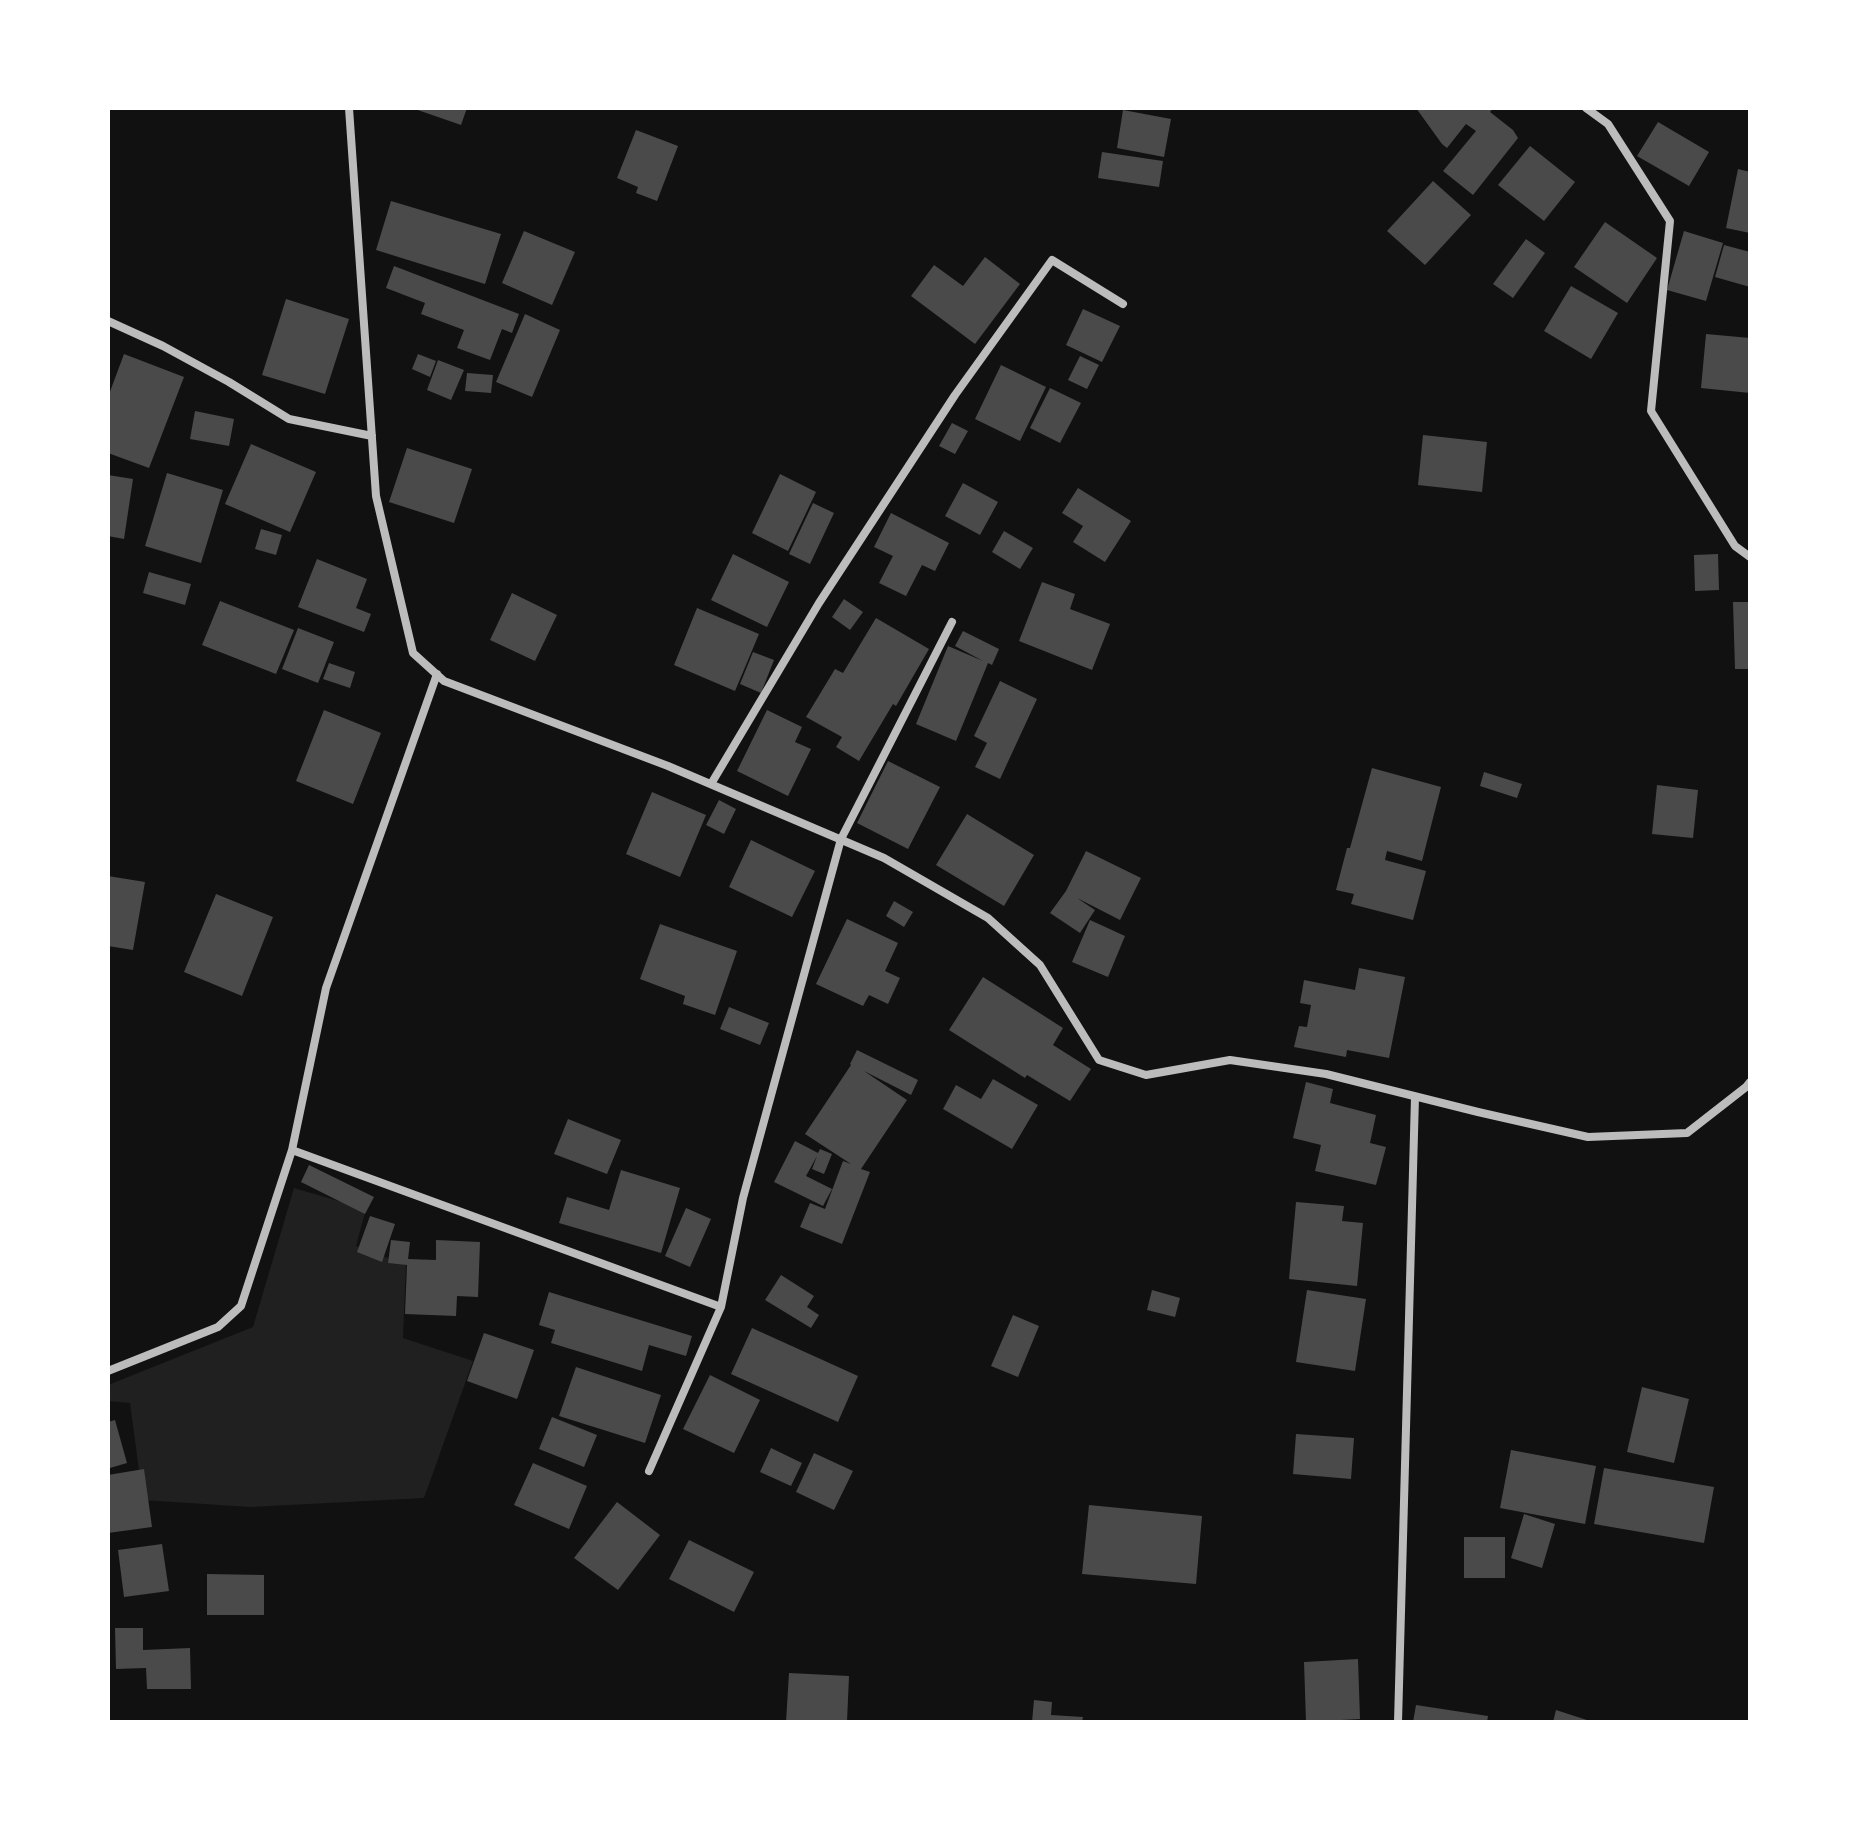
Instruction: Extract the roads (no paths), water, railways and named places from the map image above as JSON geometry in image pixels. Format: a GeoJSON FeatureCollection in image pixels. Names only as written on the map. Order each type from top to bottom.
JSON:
{"type":"FeatureCollection","features":[{"type":"Feature","properties":{"kind":"street"},"geometry":{"type":"LineString","coordinates":[[349,108],[376,496],[413,653],[444,681],[711,784],[884,858],[988,918],[1040,965],[1099,1060],[1146,1075],[1230,1060],[1326,1074],[1588,1137],[1687,1133],[1750,1082]]}},
{"type":"Feature","properties":{"kind":"street"},"geometry":{"type":"LineString","coordinates":[[1586,108],[1608,124],[1670,221],[1651,411],[1735,546],[1750,557]]}},
{"type":"Feature","properties":{"kind":"street"},"geometry":{"type":"LineString","coordinates":[[711,784],[827,590],[955,395],[1052,260],[1123,304]]}},
{"type":"Feature","properties":{"kind":"street"},"geometry":{"type":"LineString","coordinates":[[108,321],[163,346],[289,419],[372,436]]}},
{"type":"Feature","properties":{"kind":"street"},"geometry":{"type":"LineString","coordinates":[[649,1471],[721,1307],[743,1198],[841,839],[952,622]]}},
{"type":"Feature","properties":{"kind":"street"},"geometry":{"type":"LineString","coordinates":[[108,1371],[218,1327],[241,1306],[292,1150],[326,988],[437,674]]}},
{"type":"Feature","properties":{"kind":"street"},"geometry":{"type":"LineString","coordinates":[[1398,1722],[1415,1097]]}},
{"type":"Feature","properties":{"kind":"street"},"geometry":{"type":"LineString","coordinates":[[292,1150],[721,1307]]}}]}
